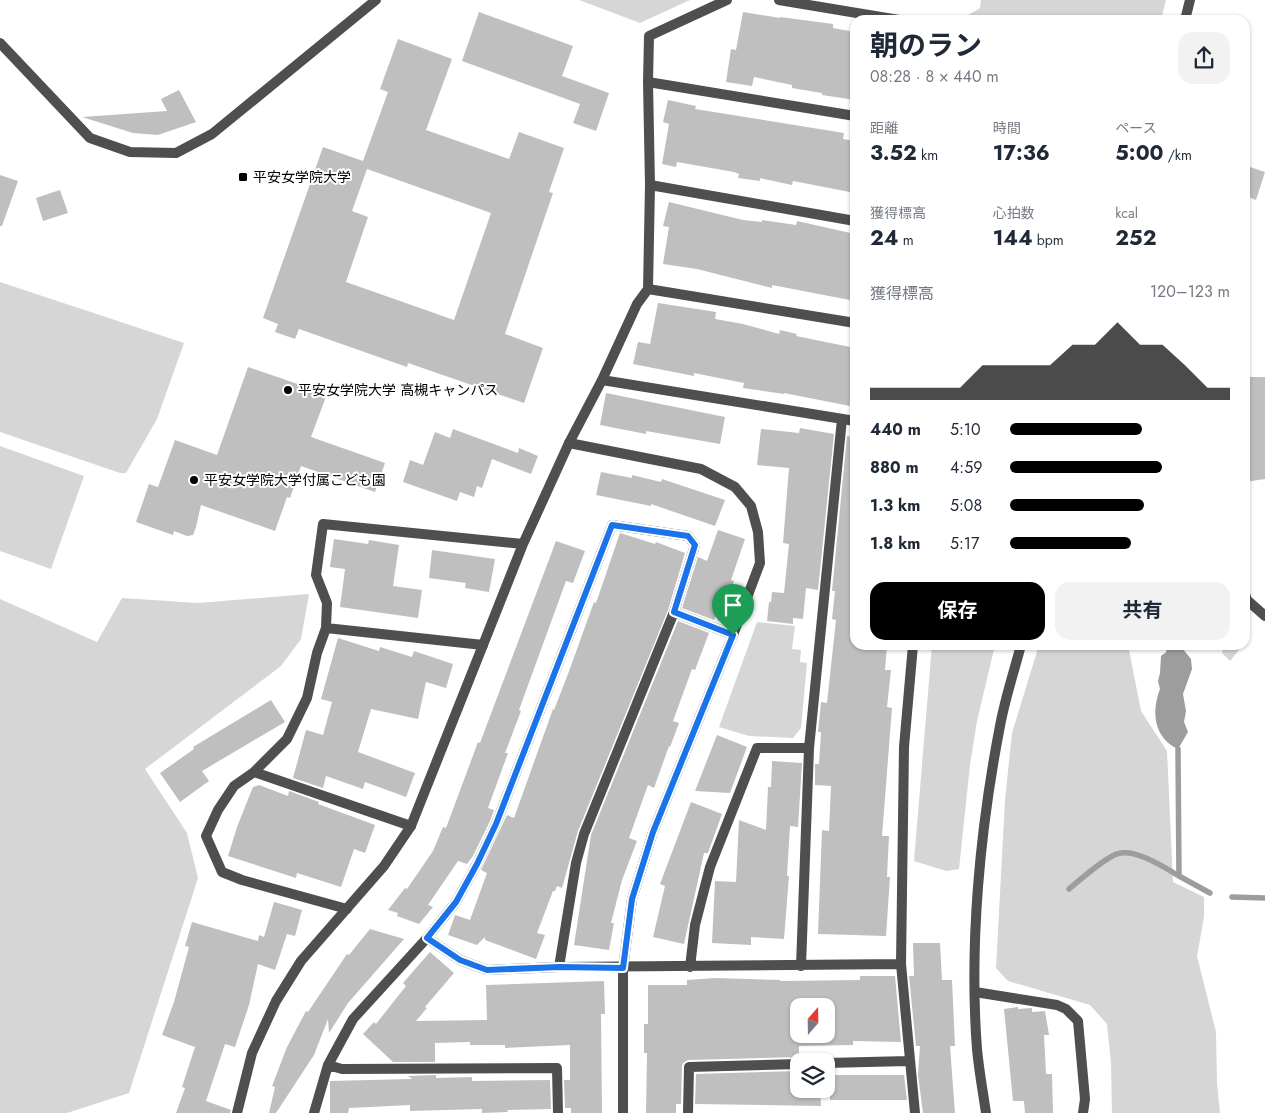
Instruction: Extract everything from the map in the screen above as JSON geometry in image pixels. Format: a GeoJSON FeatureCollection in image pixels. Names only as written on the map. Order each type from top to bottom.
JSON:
{"type":"FeatureCollection","features":[{"type":"Feature","properties":{"kind":"street"},"geometry":{"type":"LineString","coordinates":[[0,43],[90,138],[130,152],[176,152],[212,134],[376,0]]}},
{"type":"Feature","properties":{"kind":"street"},"geometry":{"type":"LineString","coordinates":[[236,1113],[252,1053],[276,1001],[301,961],[384,866],[411,826],[523,544],[569,443],[602,380],[637,304],[648,289],[650,185],[649,36],[727,0]]}},
{"type":"Feature","properties":{"kind":"street"},"geometry":{"type":"LineString","coordinates":[[779,0],[869,15]]}},
{"type":"Feature","properties":{"kind":"street"},"geometry":{"type":"LineString","coordinates":[[1186,15],[1190,0]]}},
{"type":"Feature","properties":{"kind":"street"},"geometry":{"type":"LineString","coordinates":[[648,82],[850,115]]}},
{"type":"Feature","properties":{"kind":"street"},"geometry":{"type":"LineString","coordinates":[[650,185],[850,220]]}},
{"type":"Feature","properties":{"kind":"street"},"geometry":{"type":"LineString","coordinates":[[648,289],[850,322]]}},
{"type":"Feature","properties":{"kind":"street"},"geometry":{"type":"LineString","coordinates":[[602,380],[850,420]]}},
{"type":"Feature","properties":{"kind":"street"},"geometry":{"type":"LineString","coordinates":[[801,966],[809,748],[842,419]]}},
{"type":"Feature","properties":{"kind":"street"},"geometry":{"type":"LineString","coordinates":[[569,443],[701,469],[735,487],[752,506],[758,532],[760,563],[733,635],[653,832],[632,899],[623,968],[623,1113]]}},
{"type":"Feature","properties":{"kind":"street"},"geometry":{"type":"LineString","coordinates":[[347,909],[242,880],[222,872],[206,836],[218,810],[234,786],[254,772],[287,739],[307,698],[317,653],[326,628],[327,603],[316,575],[323,524],[523,544]]}},
{"type":"Feature","properties":{"kind":"street"},"geometry":{"type":"LineString","coordinates":[[314,1113],[328,1064],[353,1019],[427,938],[456,902],[477,864],[496,824],[612,525],[688,536],[695,545],[674,612],[584,834],[576,863],[559,967]]}},
{"type":"Feature","properties":{"kind":"street"},"geometry":{"type":"LineString","coordinates":[[1250,603],[1265,616]]}},
{"type":"Feature","properties":{"kind":"street"},"geometry":{"type":"LineString","coordinates":[[674,612],[733,635]]}},
{"type":"Feature","properties":{"kind":"street"},"geometry":{"type":"LineString","coordinates":[[326,628],[483,645]]}},
{"type":"Feature","properties":{"kind":"street"},"geometry":{"type":"LineString","coordinates":[[913,650],[904,748],[901,964],[915,1113]]}},
{"type":"Feature","properties":{"kind":"street"},"geometry":{"type":"LineString","coordinates":[[986,1113],[977,1051],[975,992],[979,872],[989,790],[1000,724],[1020,650]]}},
{"type":"Feature","properties":{"kind":"street"},"geometry":{"type":"LineString","coordinates":[[690,966],[694,925],[710,867],[757,748],[809,748]]}},
{"type":"Feature","properties":{"kind":"street"},"geometry":{"type":"LineString","coordinates":[[254,772],[411,826]]}},
{"type":"Feature","properties":{"kind":"street"},"geometry":{"type":"LineString","coordinates":[[427,938],[460,960],[487,970],[559,967],[623,968],[901,964]]}},
{"type":"Feature","properties":{"kind":"street"},"geometry":{"type":"LineString","coordinates":[[975,992],[1057,1005],[1073,1015],[1078,1021],[1085,1099],[1083,1113]]}},
{"type":"Feature","properties":{"kind":"street"},"geometry":{"type":"LineString","coordinates":[[835,1063],[909,1061]]}},
{"type":"Feature","properties":{"kind":"street"},"geometry":{"type":"LineString","coordinates":[[328,1064],[342,1069],[557,1068],[558,1113]]}},
{"type":"Feature","properties":{"kind":"street"},"geometry":{"type":"LineString","coordinates":[[688,1113],[689,1067],[790,1064]]}},
{"type":"Feature","properties":{"kind":"shaded area"},"geometry":{"type":"Polygon","coordinates":[[[579,0],[690,0],[640,23],[579,0]]]}},
{"type":"Feature","properties":{"kind":"shaded area"},"geometry":{"type":"Polygon","coordinates":[[[981,0],[1166,0],[1162,15],[968,15],[980,8],[981,0]]]}},
{"type":"Feature","properties":{"kind":"shaded area"},"geometry":{"type":"Polygon","coordinates":[[[0,282],[184,343],[157,419],[126,473],[120,473],[0,432],[0,282]]]}},
{"type":"Feature","properties":{"kind":"shaded area"},"geometry":{"type":"Polygon","coordinates":[[[0,446],[84,476],[51,569],[0,551],[0,446]]]}},
{"type":"Feature","properties":{"kind":"shaded area"},"geometry":{"type":"Polygon","coordinates":[[[309,594],[301,639],[281,666],[145,769],[187,833],[198,878],[129,1093],[67,1113],[0,1113],[0,599],[97,642],[122,598],[198,603],[309,594]]]}},
{"type":"Feature","properties":{"kind":"shaded area"},"geometry":{"type":"Polygon","coordinates":[[[757,622],[795,626],[792,649],[801,650],[800,662],[807,663],[801,728],[793,738],[749,736],[719,727],[757,622]]]}},
{"type":"Feature","properties":{"kind":"shaded area"},"geometry":{"type":"Polygon","coordinates":[[[932,650],[994,650],[977,721],[970,765],[959,869],[946,871],[914,861],[932,650]]]}},
{"type":"Feature","properties":{"kind":"shaded area"},"geometry":{"type":"Polygon","coordinates":[[[1037,650],[1129,650],[1141,711],[1167,751],[1173,882],[1204,897],[1204,917],[1197,956],[1216,1032],[1220,1113],[1112,1113],[1111,1063],[1107,1024],[1090,1005],[1008,981],[996,968],[1005,800],[1012,733],[1037,650]]]}},
{"type":"Feature","properties":{"kind":"shaded area"},"geometry":{"type":"Polygon","coordinates":[[[1169,650],[1184,650],[1191,659],[1192,669],[1183,694],[1186,711],[1184,722],[1188,732],[1178,749],[1170,744],[1159,731],[1155,715],[1160,689],[1158,681],[1161,656],[1169,650]]]}},
{"type":"Feature","properties":{"kind":"shaded area"},"geometry":{"type":"Polygon","coordinates":[[[1223,650],[1239,650],[1230,661],[1222,653],[1223,650]]]}},
{"type":"Feature","properties":{"kind":"building"},"geometry":{"type":"Polygon","coordinates":[[[479,12],[573,46],[562,76],[609,93],[596,131],[573,123],[580,104],[462,61],[479,12]]]}},
{"type":"Feature","properties":{"kind":"building"},"geometry":{"type":"Polygon","coordinates":[[[743,12],[833,24],[833,28],[850,31],[850,99],[822,95],[822,93],[792,88],[792,85],[754,77],[752,86],[726,82],[731,49],[736,50],[743,12]]]}},
{"type":"Feature","properties":{"kind":"building"},"geometry":{"type":"Polygon","coordinates":[[[398,39],[452,59],[426,130],[509,159],[519,132],[564,148],[549,192],[553,193],[505,334],[543,348],[524,403],[408,363],[407,367],[299,329],[295,339],[275,332],[278,324],[263,318],[323,147],[363,161],[388,92],[380,89],[398,39]],[[367,169],[352,211],[368,217],[346,282],[454,320],[491,213],[367,169]]]}},
{"type":"Feature","properties":{"kind":"building"},"geometry":{"type":"Polygon","coordinates":[[[179,90],[196,122],[158,135],[133,133],[82,117],[167,111],[161,99],[179,90]]]}},
{"type":"Feature","properties":{"kind":"building"},"geometry":{"type":"Polygon","coordinates":[[[668,100],[696,106],[695,109],[844,133],[843,139],[850,140],[850,192],[793,181],[792,185],[760,178],[760,181],[738,178],[739,174],[734,172],[677,162],[676,167],[662,164],[669,124],[663,122],[668,100]]]}},
{"type":"Feature","properties":{"kind":"building"},"geometry":{"type":"Polygon","coordinates":[[[1250,167],[1265,172],[1256,200],[1250,198],[1250,167]]]}},
{"type":"Feature","properties":{"kind":"building"},"geometry":{"type":"Polygon","coordinates":[[[0,175],[18,181],[2,226],[0,226],[0,175]]]}},
{"type":"Feature","properties":{"kind":"building"},"geometry":{"type":"Polygon","coordinates":[[[60,190],[68,213],[43,221],[36,198],[60,190]]]}},
{"type":"Feature","properties":{"kind":"building"},"geometry":{"type":"Polygon","coordinates":[[[669,202],[743,220],[762,222],[762,220],[796,225],[797,221],[850,233],[850,300],[772,285],[772,288],[697,269],[663,264],[669,227],[663,226],[669,202]]]}},
{"type":"Feature","properties":{"kind":"building"},"geometry":{"type":"Polygon","coordinates":[[[658,303],[716,312],[715,319],[743,324],[779,334],[780,330],[797,334],[796,336],[850,347],[850,406],[784,393],[743,388],[744,383],[694,373],[694,376],[633,364],[638,342],[650,344],[658,303]]]}},
{"type":"Feature","properties":{"kind":"building"},"geometry":{"type":"Polygon","coordinates":[[[248,367],[327,394],[311,437],[385,463],[375,492],[301,466],[290,498],[287,497],[275,531],[201,505],[193,535],[187,536],[174,531],[173,535],[136,522],[149,484],[158,487],[175,440],[217,455],[248,367]]]}},
{"type":"Feature","properties":{"kind":"building"},"geometry":{"type":"Polygon","coordinates":[[[1250,377],[1265,377],[1265,479],[1250,481],[1250,377]]]}},
{"type":"Feature","properties":{"kind":"building"},"geometry":{"type":"Polygon","coordinates":[[[606,393],[725,417],[720,444],[646,431],[646,434],[600,425],[606,393]]]}},
{"type":"Feature","properties":{"kind":"building"},"geometry":{"type":"Polygon","coordinates":[[[800,428],[834,434],[818,590],[806,588],[803,619],[793,618],[793,624],[767,621],[772,592],[784,593],[789,544],[783,543],[789,468],[757,465],[761,429],[799,433],[800,428]]]}},
{"type":"Feature","properties":{"kind":"building"},"geometry":{"type":"Polygon","coordinates":[[[453,429],[518,453],[519,448],[538,456],[531,474],[492,459],[482,488],[477,486],[474,497],[460,492],[457,501],[403,482],[410,460],[423,465],[435,432],[450,438],[453,429]]]}},
{"type":"Feature","properties":{"kind":"building"},"geometry":{"type":"Polygon","coordinates":[[[847,436],[850,436],[850,650],[887,650],[885,670],[891,670],[887,707],[892,708],[882,836],[889,836],[887,877],[890,877],[886,936],[818,934],[822,830],[829,831],[831,786],[815,785],[815,764],[819,764],[821,732],[818,732],[821,702],[827,703],[836,620],[832,619],[835,591],[832,591],[847,436]]]}},
{"type":"Feature","properties":{"kind":"building"},"geometry":{"type":"Polygon","coordinates":[[[601,472],[632,478],[632,475],[661,482],[662,479],[725,500],[715,526],[651,504],[651,506],[596,495],[601,472]]]}},
{"type":"Feature","properties":{"kind":"building"},"geometry":{"type":"Polygon","coordinates":[[[718,530],[745,539],[731,580],[734,581],[722,614],[717,612],[714,620],[682,608],[698,557],[707,561],[718,530]]]}},
{"type":"Feature","properties":{"kind":"building"},"geometry":{"type":"Polygon","coordinates":[[[620,533],[655,544],[656,542],[685,553],[668,610],[578,831],[562,888],[557,886],[555,891],[553,891],[537,933],[545,935],[536,959],[485,940],[485,937],[477,945],[448,935],[455,915],[470,920],[487,873],[481,870],[507,815],[514,818],[553,709],[594,602],[596,603],[620,533]]]}},
{"type":"Feature","properties":{"kind":"building"},"geometry":{"type":"Polygon","coordinates":[[[334,539],[368,544],[369,540],[399,545],[393,586],[422,590],[418,618],[340,607],[345,569],[330,567],[334,539]]]}},
{"type":"Feature","properties":{"kind":"building"},"geometry":{"type":"Polygon","coordinates":[[[556,541],[585,551],[573,583],[566,581],[519,710],[521,711],[505,753],[508,753],[488,808],[494,810],[490,821],[473,856],[467,864],[458,861],[428,905],[433,907],[419,924],[397,916],[398,913],[388,910],[405,888],[407,889],[433,851],[443,827],[446,828],[556,541]]]}},
{"type":"Feature","properties":{"kind":"building"},"geometry":{"type":"Polygon","coordinates":[[[432,550],[495,559],[489,592],[465,588],[466,583],[429,578],[432,550]]]}},
{"type":"Feature","properties":{"kind":"building"},"geometry":{"type":"Polygon","coordinates":[[[678,621],[709,633],[695,670],[692,669],[673,721],[679,723],[654,788],[648,785],[629,838],[637,841],[622,880],[611,923],[614,923],[609,950],[574,945],[591,835],[678,621]]]}},
{"type":"Feature","properties":{"kind":"building"},"geometry":{"type":"Polygon","coordinates":[[[338,638],[379,651],[380,647],[412,657],[414,651],[453,664],[446,688],[426,682],[418,719],[371,709],[358,752],[415,773],[406,797],[365,782],[363,789],[326,776],[323,788],[293,778],[306,730],[323,735],[332,702],[321,699],[338,638]]]}},
{"type":"Feature","properties":{"kind":"building"},"geometry":{"type":"Polygon","coordinates":[[[271,700],[285,722],[202,771],[209,781],[180,802],[160,773],[194,749],[193,747],[271,700]]]}},
{"type":"Feature","properties":{"kind":"building"},"geometry":{"type":"Polygon","coordinates":[[[717,735],[747,747],[730,793],[695,791],[717,735]]]}},
{"type":"Feature","properties":{"kind":"building"},"geometry":{"type":"Polygon","coordinates":[[[772,761],[802,763],[798,827],[790,826],[787,876],[789,876],[784,939],[751,937],[751,945],[712,943],[715,881],[736,882],[739,820],[766,830],[768,787],[771,787],[772,761]]]}},
{"type":"Feature","properties":{"kind":"building"},"geometry":{"type":"Polygon","coordinates":[[[259,785],[288,796],[289,791],[375,825],[365,853],[354,849],[341,887],[297,873],[296,878],[228,856],[253,787],[259,785]]]}},
{"type":"Feature","properties":{"kind":"building"},"geometry":{"type":"Polygon","coordinates":[[[691,802],[722,814],[708,853],[704,853],[684,944],[653,937],[665,886],[660,884],[691,802]]]}},
{"type":"Feature","properties":{"kind":"building"},"geometry":{"type":"Polygon","coordinates":[[[274,902],[302,910],[295,936],[287,934],[275,970],[258,964],[249,1005],[235,1047],[225,1044],[206,1101],[231,1110],[230,1113],[176,1113],[185,1088],[182,1087],[195,1047],[162,1035],[174,1002],[189,947],[185,946],[192,922],[258,941],[259,935],[264,937],[274,902]]]}},
{"type":"Feature","properties":{"kind":"building"},"geometry":{"type":"Polygon","coordinates":[[[370,929],[404,939],[348,1003],[329,1033],[328,1019],[314,1055],[276,1113],[269,1113],[275,1087],[272,1086],[287,1047],[306,1011],[308,1012],[347,954],[349,955],[370,929]]]}},
{"type":"Feature","properties":{"kind":"building"},"geometry":{"type":"Polygon","coordinates":[[[913,943],[940,943],[942,980],[952,980],[955,1046],[950,1046],[955,1113],[923,1113],[918,1075],[920,1046],[916,1046],[909,976],[914,976],[913,943]]]}},
{"type":"Feature","properties":{"kind":"building"},"geometry":{"type":"Polygon","coordinates":[[[430,952],[454,973],[425,1007],[427,1008],[416,1021],[487,1020],[486,985],[604,981],[605,1014],[601,1014],[602,1113],[571,1113],[571,1108],[565,1108],[564,1080],[570,1080],[570,1045],[505,1048],[505,1045],[470,1045],[470,1042],[435,1043],[435,1062],[393,1062],[363,1034],[374,1022],[376,1024],[406,986],[403,983],[430,952]]]}},
{"type":"Feature","properties":{"kind":"building"},"geometry":{"type":"Polygon","coordinates":[[[860,976],[895,976],[901,1042],[853,1041],[853,1045],[799,1046],[799,1053],[790,1053],[790,1057],[688,1060],[682,1066],[681,1104],[676,1104],[676,1113],[646,1113],[647,1053],[644,1053],[644,1024],[648,1024],[648,985],[687,985],[687,980],[715,978],[780,981],[860,980],[860,976]]]}},
{"type":"Feature","properties":{"kind":"building"},"geometry":{"type":"Polygon","coordinates":[[[1018,1007],[1018,1009],[1032,1008],[1032,1012],[1045,1011],[1049,1035],[1044,1035],[1046,1074],[1052,1074],[1053,1113],[1025,1113],[1024,1101],[1013,1101],[1004,1009],[1018,1007]]]}},
{"type":"Feature","properties":{"kind":"building"},"geometry":{"type":"Polygon","coordinates":[[[790,1071],[790,1098],[821,1098],[821,1106],[695,1104],[696,1074],[790,1071]]]}},
{"type":"Feature","properties":{"kind":"building"},"geometry":{"type":"Polygon","coordinates":[[[436,1075],[436,1078],[472,1077],[472,1081],[550,1080],[551,1109],[507,1110],[508,1112],[482,1113],[482,1109],[410,1111],[410,1105],[349,1108],[348,1113],[330,1113],[330,1081],[412,1079],[408,1076],[436,1075]]]}},
{"type":"Feature","properties":{"kind":"building"},"geometry":{"type":"Polygon","coordinates":[[[835,1075],[904,1075],[907,1100],[830,1100],[830,1098],[835,1098],[835,1075]]]}},
{"type":"Feature","properties":{"kind":"waterway"},"geometry":{"type":"LineString","coordinates":[[1178,749],[1179,876],[1210,893]]}},
{"type":"Feature","properties":{"kind":"waterway"},"geometry":{"type":"LineString","coordinates":[[1069,889],[1112,856],[1124,853],[1149,859],[1179,876]]}},
{"type":"Feature","properties":{"kind":"waterway"},"geometry":{"type":"LineString","coordinates":[[1232,897],[1265,898]]}},
{"type":"Feature","properties":{"kind":"place","name":"平安女学院大学"},"geometry":{"type":"Point","coordinates":[243,177]}},
{"type":"Feature","properties":{"kind":"place","name":"平安女学院大学 高槻キャンパス"},"geometry":{"type":"Point","coordinates":[288,390]}},
{"type":"Feature","properties":{"kind":"place","name":"平安女学院大学付属こども園"},"geometry":{"type":"Point","coordinates":[194,480]}},
{"type":"Feature","properties":{"kind":"route"},"geometry":{"type":"LineString","coordinates":[[612,525],[688,536],[695,545],[674,612],[733,635],[653,832],[632,899],[623,968],[559,967],[487,970],[460,960],[427,938],[456,902],[496,824],[612,525]]}}]}
